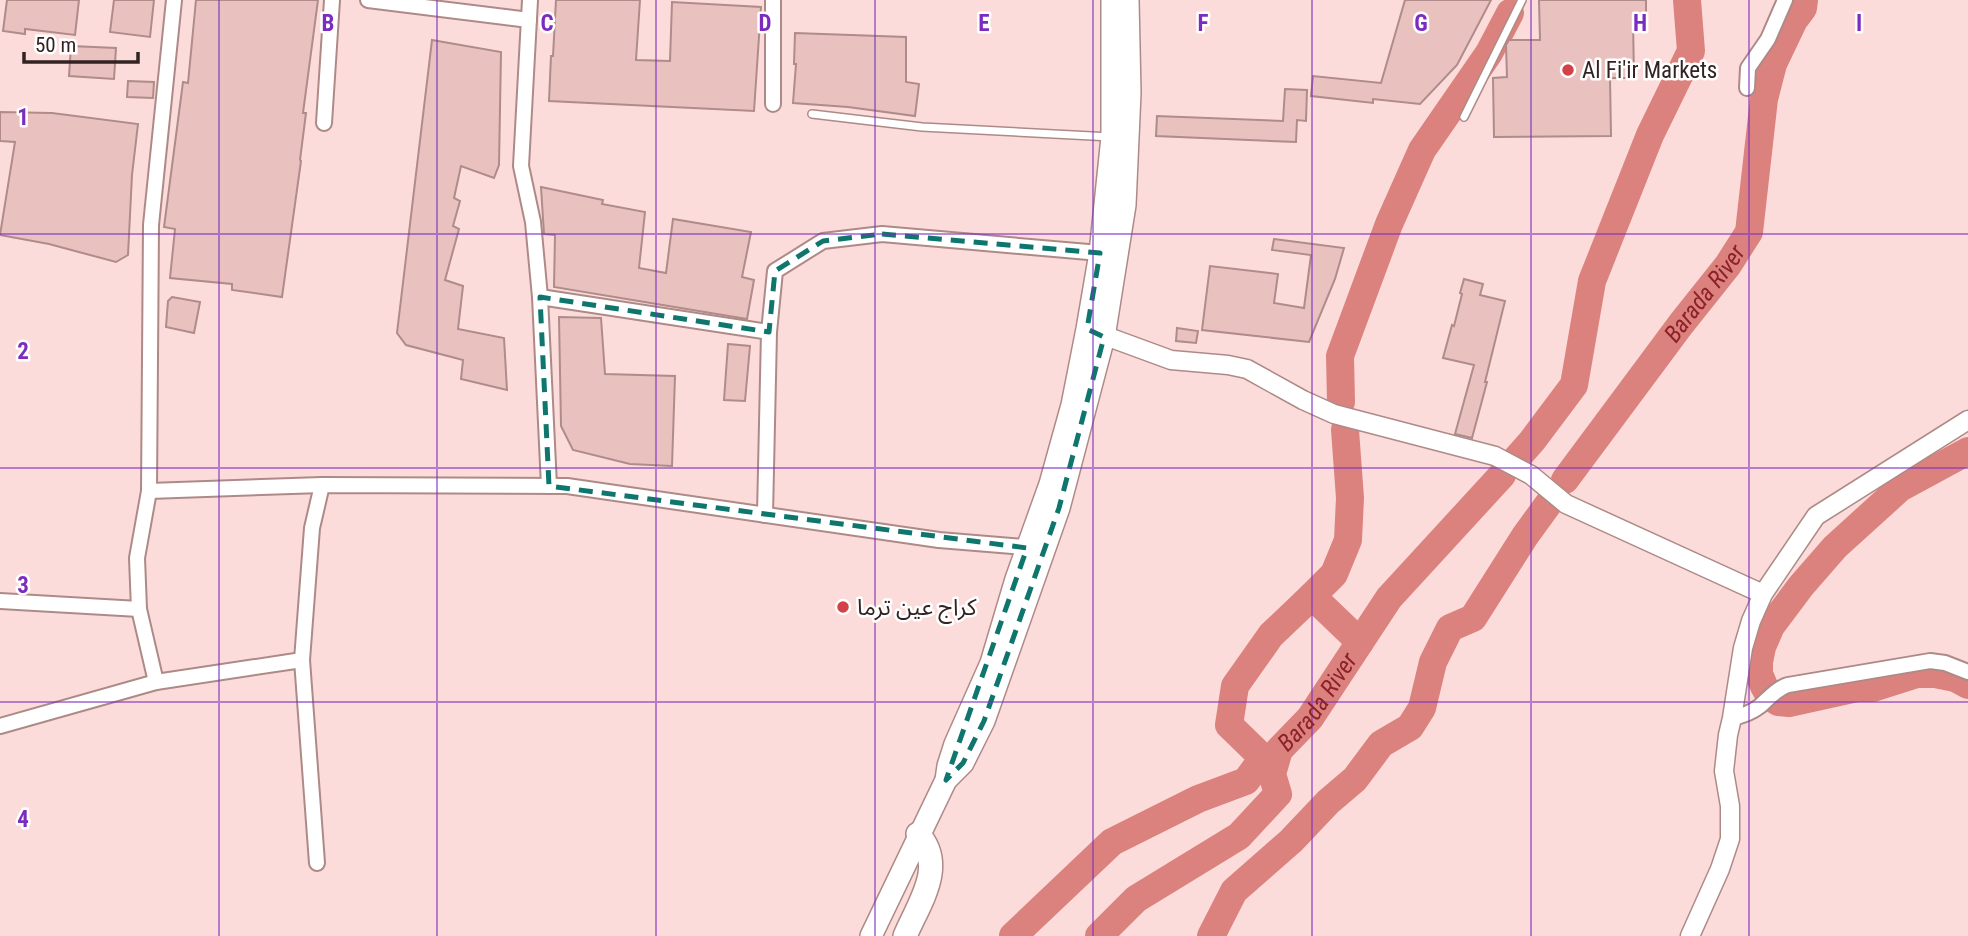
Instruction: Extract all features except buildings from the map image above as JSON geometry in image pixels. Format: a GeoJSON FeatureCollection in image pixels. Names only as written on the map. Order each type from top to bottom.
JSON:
{"type":"FeatureCollection","features":[{"type":"Feature","properties":{"kind":"highway"},"geometry":{"type":"LineString","coordinates":[[905,936],[931,873],[929,848],[918,834]]}},
{"type":"Feature","properties":{"kind":"main road"},"geometry":{"type":"LineString","coordinates":[[1096,333],[1100,253],[1112,137],[1112,0]]}},
{"type":"Feature","properties":{"kind":"main road"},"geometry":{"type":"LineString","coordinates":[[871,936],[946,780],[955,744],[1036,548],[1043,504],[1096,333],[1125,205],[1130,93],[1128,0]]}},
{"type":"Feature","properties":{"kind":"street"},"geometry":{"type":"LineString","coordinates":[[156,682],[139,610],[136,558],[149,491],[151,225],[174,0]]}},
{"type":"Feature","properties":{"kind":"street"},"geometry":{"type":"LineString","coordinates":[[324,123],[332,0]]}},
{"type":"Feature","properties":{"kind":"street"},"geometry":{"type":"LineString","coordinates":[[369,0],[529,20]]}},
{"type":"Feature","properties":{"kind":"street"},"geometry":{"type":"LineString","coordinates":[[530,0],[521,166],[533,222],[540,297],[549,486]]}},
{"type":"Feature","properties":{"kind":"street"},"geometry":{"type":"LineString","coordinates":[[773,104],[774,0]]}},
{"type":"Feature","properties":{"kind":"street"},"geometry":{"type":"LineString","coordinates":[[1747,88],[1748,68],[1768,40],[1785,0]]}},
{"type":"Feature","properties":{"kind":"street"},"geometry":{"type":"LineString","coordinates":[[765,515],[769,332],[775,271],[823,241],[882,234],[1100,253]]}},
{"type":"Feature","properties":{"kind":"street"},"geometry":{"type":"LineString","coordinates":[[540,297],[769,332]]}},
{"type":"Feature","properties":{"kind":"street"},"geometry":{"type":"LineString","coordinates":[[1096,333],[1171,360],[1247,369],[1334,414],[1496,456],[1531,475],[1566,504],[1763,594]]}},
{"type":"Feature","properties":{"kind":"street"},"geometry":{"type":"LineString","coordinates":[[1690,936],[1720,869],[1730,839],[1730,806],[1724,771],[1728,735],[1743,648],[1763,594],[1816,516],[1968,420]]}},
{"type":"Feature","properties":{"kind":"street"},"geometry":{"type":"LineString","coordinates":[[149,491],[322,485],[566,486],[939,540],[1036,548]]}},
{"type":"Feature","properties":{"kind":"street"},"geometry":{"type":"LineString","coordinates":[[317,863],[302,660],[312,528],[322,485]]}},
{"type":"Feature","properties":{"kind":"street"},"geometry":{"type":"LineString","coordinates":[[0,601],[139,610]]}},
{"type":"Feature","properties":{"kind":"street"},"geometry":{"type":"LineString","coordinates":[[0,726],[156,682],[302,660]]}},
{"type":"Feature","properties":{"kind":"street"},"geometry":{"type":"LineString","coordinates":[[1732,718],[1746,715],[1779,688],[1788,685],[1930,661],[1945,663],[1968,672]]}},
{"type":"Feature","properties":{"kind":"lane"},"geometry":{"type":"LineString","coordinates":[[1464,117],[1522,0]]}},
{"type":"Feature","properties":{"kind":"lane"},"geometry":{"type":"LineString","coordinates":[[813,114],[922,127],[1112,137]]}},
{"type":"Feature","properties":{"kind":"highlighted area"},"geometry":{"type":"Polygon","coordinates":[[[882,234],[1100,253],[1087,329],[1104,337],[1059,508],[984,721],[963,763],[946,780],[1027,548],[549,486],[540,297],[769,332],[775,271],[823,241],[882,234]]]}},
{"type":"Feature","properties":{"kind":"waterway","name":"Barada River"},"geometry":{"type":"LineString","coordinates":[[1517,458],[1574,385],[1592,281],[1650,135],[1691,51],[1687,0]]}},
{"type":"Feature","properties":{"kind":"waterway","name":"Barada River"},"geometry":{"type":"LineString","coordinates":[[1565,480],[1728,265],[1749,232],[1764,99],[1773,64],[1794,20],[1803,8],[1804,0]]}},
{"type":"Feature","properties":{"kind":"waterway"},"geometry":{"type":"LineString","coordinates":[[1341,402],[1340,356],[1389,224],[1422,150],[1489,53],[1510,13]]}},
{"type":"Feature","properties":{"kind":"waterway"},"geometry":{"type":"LineString","coordinates":[[1312,596],[1334,574],[1348,540],[1350,498],[1345,430]]}},
{"type":"Feature","properties":{"kind":"waterway","name":"Barada River"},"geometry":{"type":"LineString","coordinates":[[1968,451],[1900,488],[1835,547],[1771,626],[1759,662],[1759,674],[1764,686],[1770,697],[1778,702],[1789,703],[1857,688],[1873,688],[1917,674],[1955,678],[1968,685]]}},
{"type":"Feature","properties":{"kind":"waterway","name":"Barada River"},"geometry":{"type":"LineString","coordinates":[[1099,936],[1136,899],[1239,836],[1278,794],[1272,774],[1279,750],[1310,718],[1389,598],[1502,475]]}},
{"type":"Feature","properties":{"kind":"waterway","name":"Barada River"},"geometry":{"type":"LineString","coordinates":[[1211,936],[1234,891],[1355,779],[1381,744],[1410,727],[1422,708],[1433,662],[1450,628],[1473,618],[1549,503]]}},
{"type":"Feature","properties":{"kind":"waterway"},"geometry":{"type":"LineString","coordinates":[[1013,936],[1112,842],[1198,799],[1246,781],[1263,758],[1229,725],[1235,686],[1271,635],[1312,596],[1360,642]]}},
{"type":"Feature","properties":{"kind":"place","name":"Al Fi'ir Markets"},"geometry":{"type":"Point","coordinates":[1568,70]}},
{"type":"Feature","properties":{"kind":"place","name":"كراج عين ترما"},"geometry":{"type":"Point","coordinates":[843,607]}}]}
